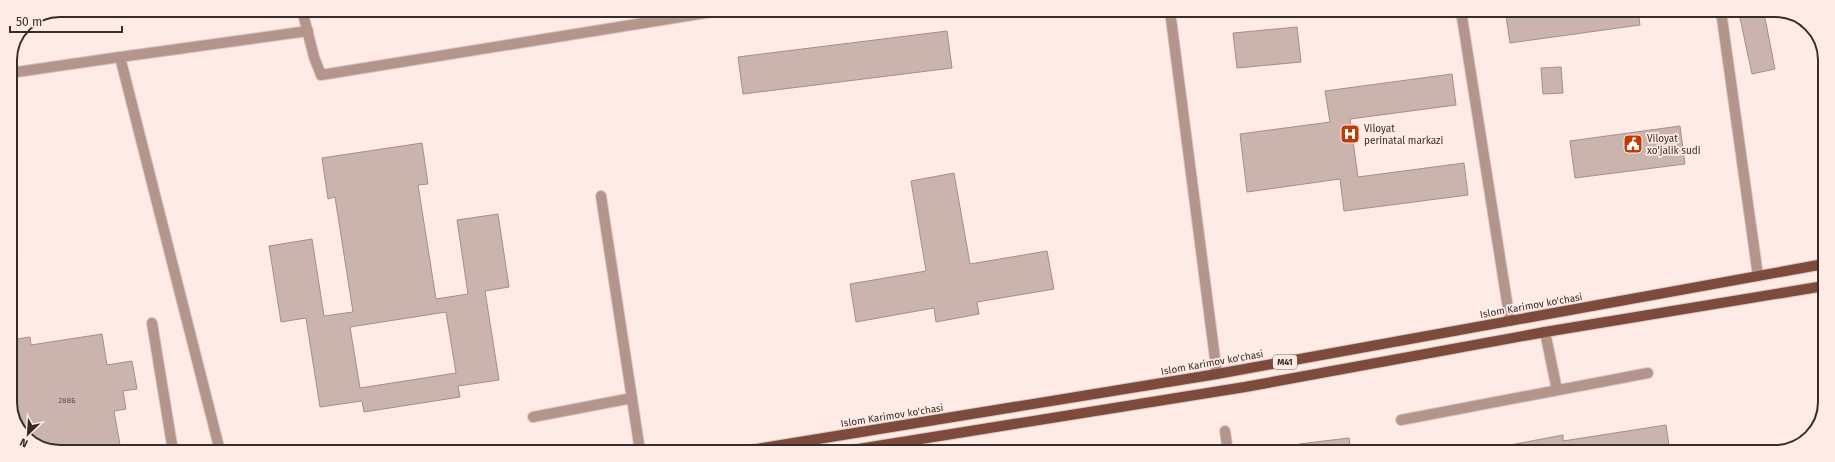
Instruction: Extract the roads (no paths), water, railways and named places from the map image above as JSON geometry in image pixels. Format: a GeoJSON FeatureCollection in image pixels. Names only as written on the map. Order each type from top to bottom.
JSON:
{"type":"FeatureCollection","features":[{"type":"Feature","properties":{"kind":"main road","name":"Islom Karimov ko'chasi"},"geometry":{"type":"LineString","coordinates":[[781,445],[1218,374],[1818,265]]}},
{"type":"Feature","properties":{"kind":"main road","name":"M41"},"geometry":{"type":"LineString","coordinates":[[889,445],[1245,387],[1545,332],[1818,287]]}},
{"type":"Feature","properties":{"kind":"street"},"geometry":{"type":"LineString","coordinates":[[304,17],[321,75],[681,17]]}},
{"type":"Feature","properties":{"kind":"street"},"geometry":{"type":"LineString","coordinates":[[1171,17],[1218,374]]}},
{"type":"Feature","properties":{"kind":"street"},"geometry":{"type":"LineString","coordinates":[[1462,17],[1510,321]]}},
{"type":"Feature","properties":{"kind":"street"},"geometry":{"type":"LineString","coordinates":[[1722,17],[1758,276]]}},
{"type":"Feature","properties":{"kind":"street"},"geometry":{"type":"LineString","coordinates":[[17,72],[308,31]]}},
{"type":"Feature","properties":{"kind":"street"},"geometry":{"type":"LineString","coordinates":[[120,57],[218,445]]}},
{"type":"Feature","properties":{"kind":"street"},"geometry":{"type":"LineString","coordinates":[[601,196],[639,445]]}},
{"type":"Feature","properties":{"kind":"street"},"geometry":{"type":"LineString","coordinates":[[152,324],[172,445]]}},
{"type":"Feature","properties":{"kind":"street"},"geometry":{"type":"LineString","coordinates":[[1545,332],[1557,390]]}},
{"type":"Feature","properties":{"kind":"street"},"geometry":{"type":"LineString","coordinates":[[1401,420],[1648,373]]}},
{"type":"Feature","properties":{"kind":"street"},"geometry":{"type":"LineString","coordinates":[[534,417],[632,398]]}},
{"type":"Feature","properties":{"kind":"street"},"geometry":{"type":"LineString","coordinates":[[1225,432],[1227,445]]}},
{"type":"Feature","properties":{"kind":"place","name":"Viloyat perinatal markazi"},"geometry":{"type":"Point","coordinates":[1350,134]}},
{"type":"Feature","properties":{"kind":"place","name":"Viloyat xo'jalik sudi"},"geometry":{"type":"Point","coordinates":[1633,144]}}]}
